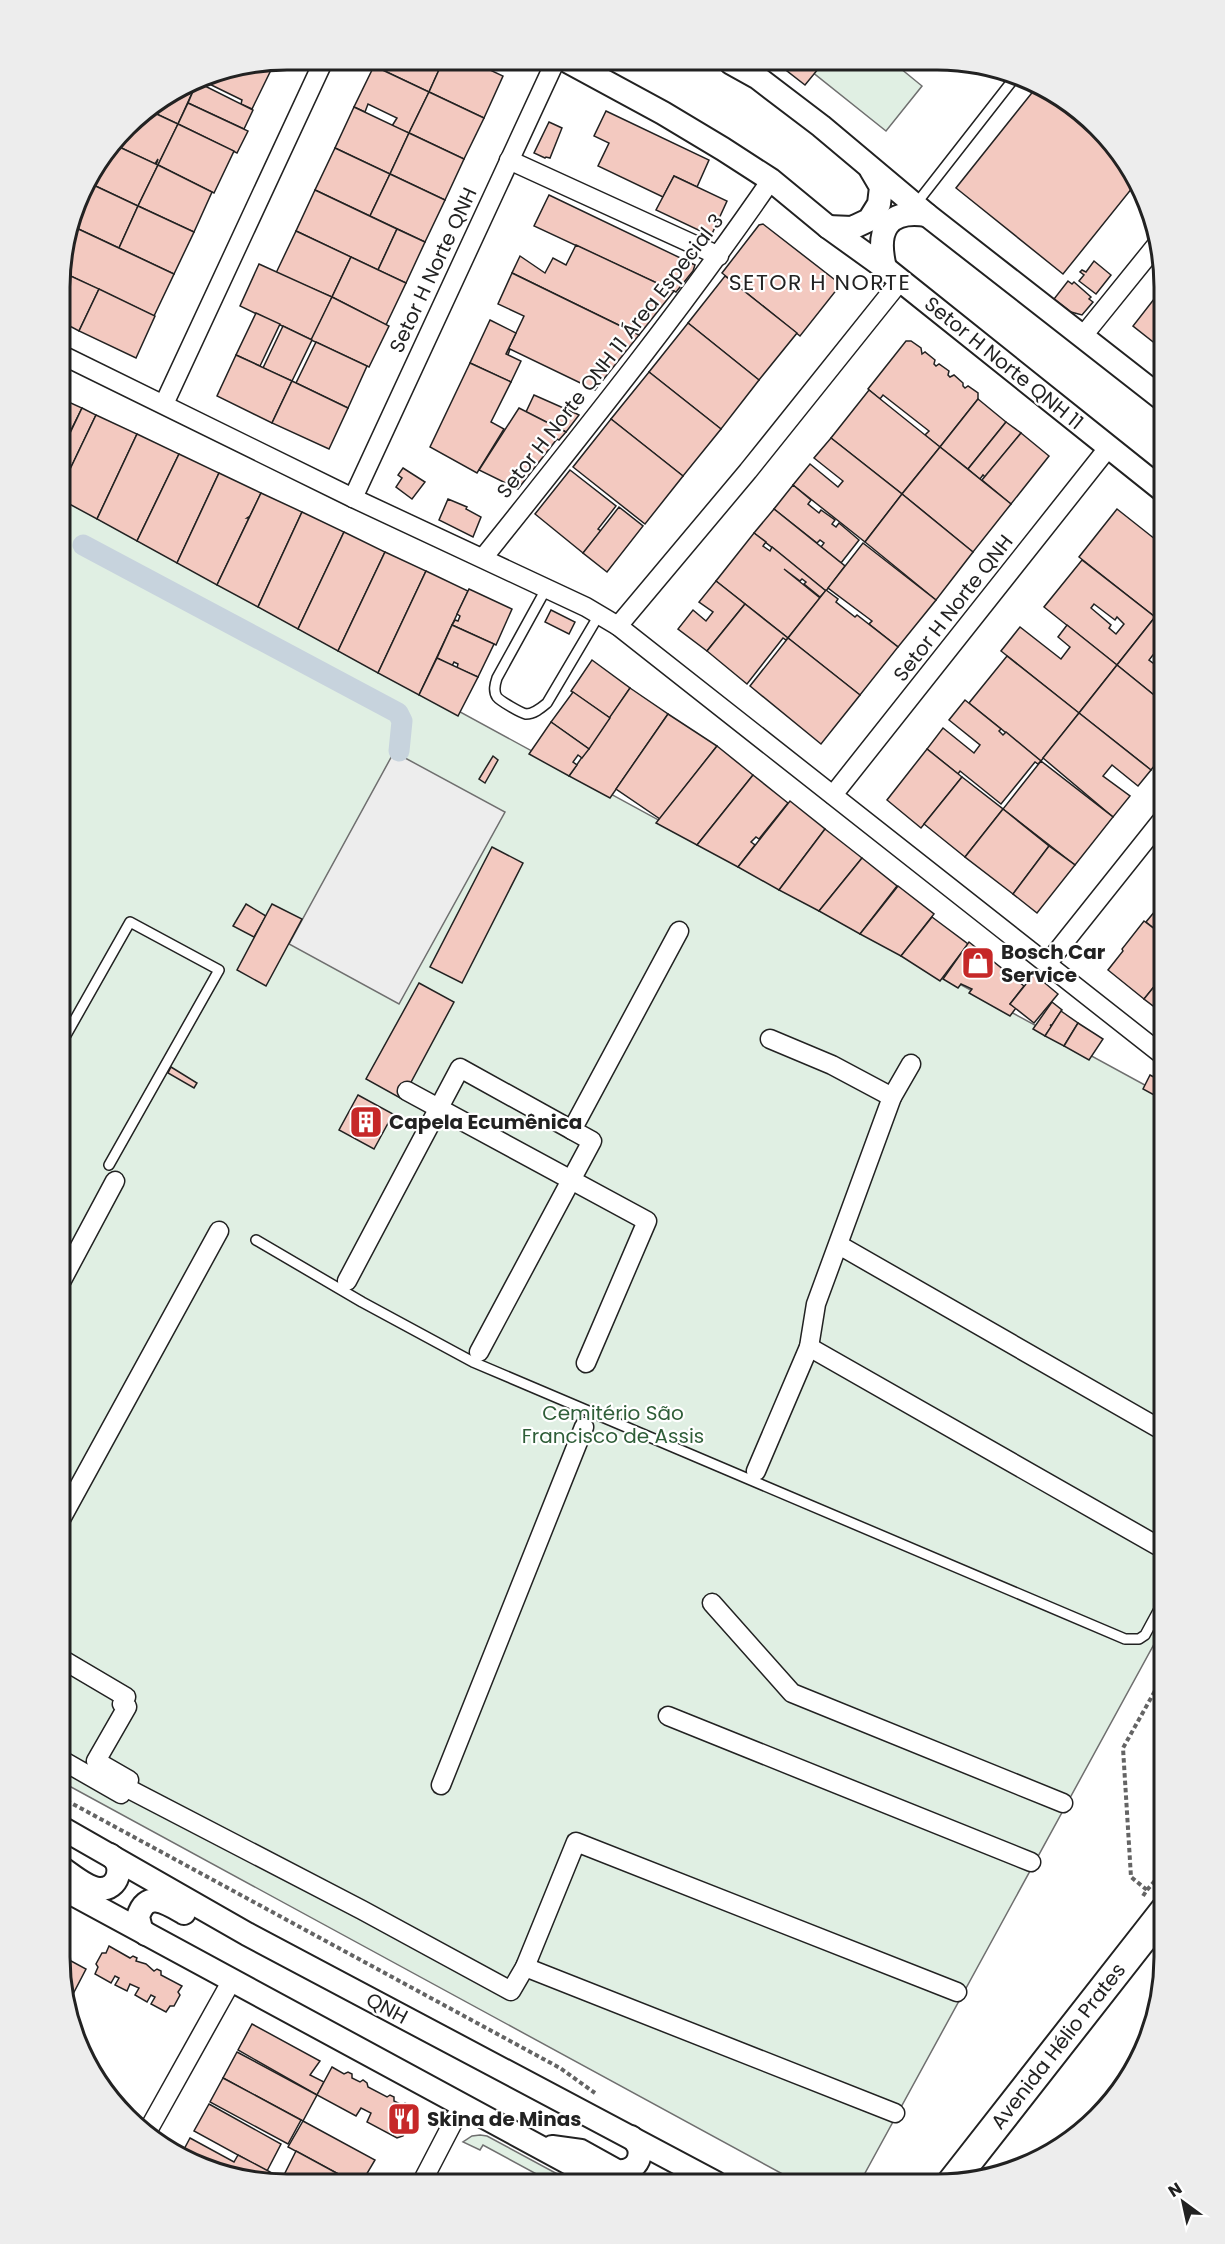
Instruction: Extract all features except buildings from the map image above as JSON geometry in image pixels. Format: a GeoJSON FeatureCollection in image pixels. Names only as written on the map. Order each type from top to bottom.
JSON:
{"type":"FeatureCollection","features":[{"type":"Feature","properties":{"kind":"main road","name":"Avenida Hélio Prates"},"geometry":{"type":"LineString","coordinates":[[959,2173],[1150,1900]]}},
{"type":"Feature","properties":{"kind":"street"},"geometry":{"type":"LineString","coordinates":[[164,404],[319,70]]}},
{"type":"Feature","properties":{"kind":"street","name":"Setor H Norte QNH"},"geometry":{"type":"LineString","coordinates":[[353,498],[551,70]]}},
{"type":"Feature","properties":{"kind":"street","name":"Setor H Norte QNH 11"},"geometry":{"type":"LineString","coordinates":[[583,70],[683,125],[771,180],[828,227],[893,274],[1154,484]]}},
{"type":"Feature","properties":{"kind":"street"},"geometry":{"type":"LineString","coordinates":[[742,70],[767,85],[821,126],[871,170],[1154,393]]}},
{"type":"Feature","properties":{"kind":"street"},"geometry":{"type":"LineString","coordinates":[[509,160],[719,256]]}},
{"type":"Feature","properties":{"kind":"street"},"geometry":{"type":"LineString","coordinates":[[828,227],[852,228],[869,220],[879,204],[880,188],[871,170]]}},
{"type":"Feature","properties":{"kind":"street","name":"Setor H Norte QNH 11 Área Especial 3"},"geometry":{"type":"LineString","coordinates":[[483,558],[605,405],[719,256],[771,180]]}},
{"type":"Feature","properties":{"kind":"street"},"geometry":{"type":"LineString","coordinates":[[618,626],[748,471],[893,274],[881,250],[885,228],[906,213],[922,210]]}},
{"type":"Feature","properties":{"kind":"street"},"geometry":{"type":"LineString","coordinates":[[1082,337],[1151,251]]}},
{"type":"Feature","properties":{"kind":"street"},"geometry":{"type":"LineString","coordinates":[[70,359],[353,498],[483,558],[618,626],[1154,1048]]}},
{"type":"Feature","properties":{"kind":"street","name":"Setor H Norte QNH"},"geometry":{"type":"LineString","coordinates":[[833,795],[1108,448]]}},
{"type":"Feature","properties":{"kind":"street"},"geometry":{"type":"LineString","coordinates":[[1047,964],[1154,830]]}},
{"type":"Feature","properties":{"kind":"street"},"geometry":{"type":"LineString","coordinates":[[572,1130],[680,931]]}},
{"type":"Feature","properties":{"kind":"street"},"geometry":{"type":"LineString","coordinates":[[770,1039],[832,1065],[892,1097]]}},
{"type":"Feature","properties":{"kind":"street"},"geometry":{"type":"LineString","coordinates":[[756,1471],[809,1347],[816,1304],[892,1097],[911,1064]]}},
{"type":"Feature","properties":{"kind":"street"},"geometry":{"type":"LineString","coordinates":[[347,1281],[460,1068],[592,1140],[479,1352]]}},
{"type":"Feature","properties":{"kind":"street"},"geometry":{"type":"LineString","coordinates":[[407,1091],[647,1221],[586,1363]]}},
{"type":"Feature","properties":{"kind":"street"},"geometry":{"type":"LineString","coordinates":[[70,1263],[112,1173]]}},
{"type":"Feature","properties":{"kind":"street"},"geometry":{"type":"LineString","coordinates":[[70,1503],[219,1231]]}},
{"type":"Feature","properties":{"kind":"street"},"geometry":{"type":"LineString","coordinates":[[839,1245],[1154,1426]]}},
{"type":"Feature","properties":{"kind":"street"},"geometry":{"type":"LineString","coordinates":[[809,1347],[1154,1544]]}},
{"type":"Feature","properties":{"kind":"street"},"geometry":{"type":"LineString","coordinates":[[441,1785],[584,1427]]}},
{"type":"Feature","properties":{"kind":"street"},"geometry":{"type":"LineString","coordinates":[[712,1603],[792,1693],[1063,1803]]}},
{"type":"Feature","properties":{"kind":"street"},"geometry":{"type":"LineString","coordinates":[[70,1665],[126,1697],[122,1704],[127,1707],[96,1761],[129,1780],[121,1794],[70,1765]]}},
{"type":"Feature","properties":{"kind":"street"},"geometry":{"type":"LineString","coordinates":[[668,1716],[1031,1862]]}},
{"type":"Feature","properties":{"kind":"street"},"geometry":{"type":"LineString","coordinates":[[125,1787],[511,1990],[525,1967],[576,1842],[957,1992]]}},
{"type":"Feature","properties":{"kind":"street","name":"QNH"},"geometry":{"type":"LineString","coordinates":[[70,1832],[248,1934],[631,2137],[715,2174]]}},
{"type":"Feature","properties":{"kind":"street"},"geometry":{"type":"LineString","coordinates":[[70,1873],[92,1887],[104,1888],[115,1882],[119,1870],[116,1859],[111,1855]]}},
{"type":"Feature","properties":{"kind":"street"},"geometry":{"type":"LineString","coordinates":[[70,1892],[590,2174]]}},
{"type":"Feature","properties":{"kind":"street"},"geometry":{"type":"LineString","coordinates":[[146,1934],[141,1929],[138,1917],[143,1906],[155,1900],[162,1901],[201,1922],[248,1934]]}},
{"type":"Feature","properties":{"kind":"street"},"geometry":{"type":"LineString","coordinates":[[525,1967],[895,2113]]}},
{"type":"Feature","properties":{"kind":"street"},"geometry":{"type":"LineString","coordinates":[[151,2126],[232,1980]]}},
{"type":"Feature","properties":{"kind":"street"},"geometry":{"type":"LineString","coordinates":[[426,2174],[462,2106]]}},
{"type":"Feature","properties":{"kind":"street"},"geometry":{"type":"LineString","coordinates":[[535,2144],[581,2151],[616,2171],[622,2172],[633,2168],[640,2158],[639,2146],[631,2137]]}},
{"type":"Feature","properties":{"kind":"lane"},"geometry":{"type":"LineString","coordinates":[[922,210],[1011,83]]}},
{"type":"Feature","properties":{"kind":"lane"},"geometry":{"type":"LineString","coordinates":[[546,589],[497,678],[494,688],[497,697],[519,711],[528,714],[547,703],[599,615]]}},
{"type":"Feature","properties":{"kind":"lane"},"geometry":{"type":"LineString","coordinates":[[70,1028],[130,922],[219,970],[112,1173]]}},
{"type":"Feature","properties":{"kind":"lane"},"geometry":{"type":"LineString","coordinates":[[256,1240],[362,1302],[473,1362],[1125,1639],[1139,1640],[1154,1617]]}},
{"type":"Feature","properties":{"kind":"path"},"geometry":{"type":"LineString","coordinates":[[1150,1900],[1131,1877],[1123,1748],[1154,1693]]}},
{"type":"Feature","properties":{"kind":"path"},"geometry":{"type":"LineString","coordinates":[[70,1802],[560,2068],[603,2099]]}},
{"type":"Feature","properties":{"kind":"green space"},"geometry":{"type":"Polygon","coordinates":[[[902,70],[922,86],[886,131],[811,71],[902,70]]]}},
{"type":"Feature","properties":{"kind":"green space","name":"Cemitério São Francisco de Assis"},"geometry":{"type":"Polygon","coordinates":[[[70,499],[1154,1090],[1154,1644],[864,2174],[783,2174],[70,1786],[70,499]]]}},
{"type":"Feature","properties":{"kind":"green space"},"geometry":{"type":"Polygon","coordinates":[[[472,2136],[487,2136],[557,2174],[536,2174],[483,2145],[480,2150],[463,2142],[472,2136]]]}},
{"type":"Feature","properties":{"kind":"shaded area"},"geometry":{"type":"Polygon","coordinates":[[[394,752],[505,812],[399,1004],[289,944],[394,752]]]}},
{"type":"Feature","properties":{"kind":"waterway"},"geometry":{"type":"LineString","coordinates":[[83,545],[398,713],[402,721],[399,751]]}},
{"type":"Feature","properties":{"kind":"place","name":"Bosch Car Service"},"geometry":{"type":"Point","coordinates":[978,963]}},
{"type":"Feature","properties":{"kind":"place","name":"Capela Ecumênica"},"geometry":{"type":"Point","coordinates":[366,1122]}},
{"type":"Feature","properties":{"kind":"place","name":"Skina de Minas"},"geometry":{"type":"Point","coordinates":[404,2119]}},
{"type":"Feature","properties":{"kind":"district","name":"SETOR H NORTE"},"geometry":{"type":"Point","coordinates":[820,282]}}]}
